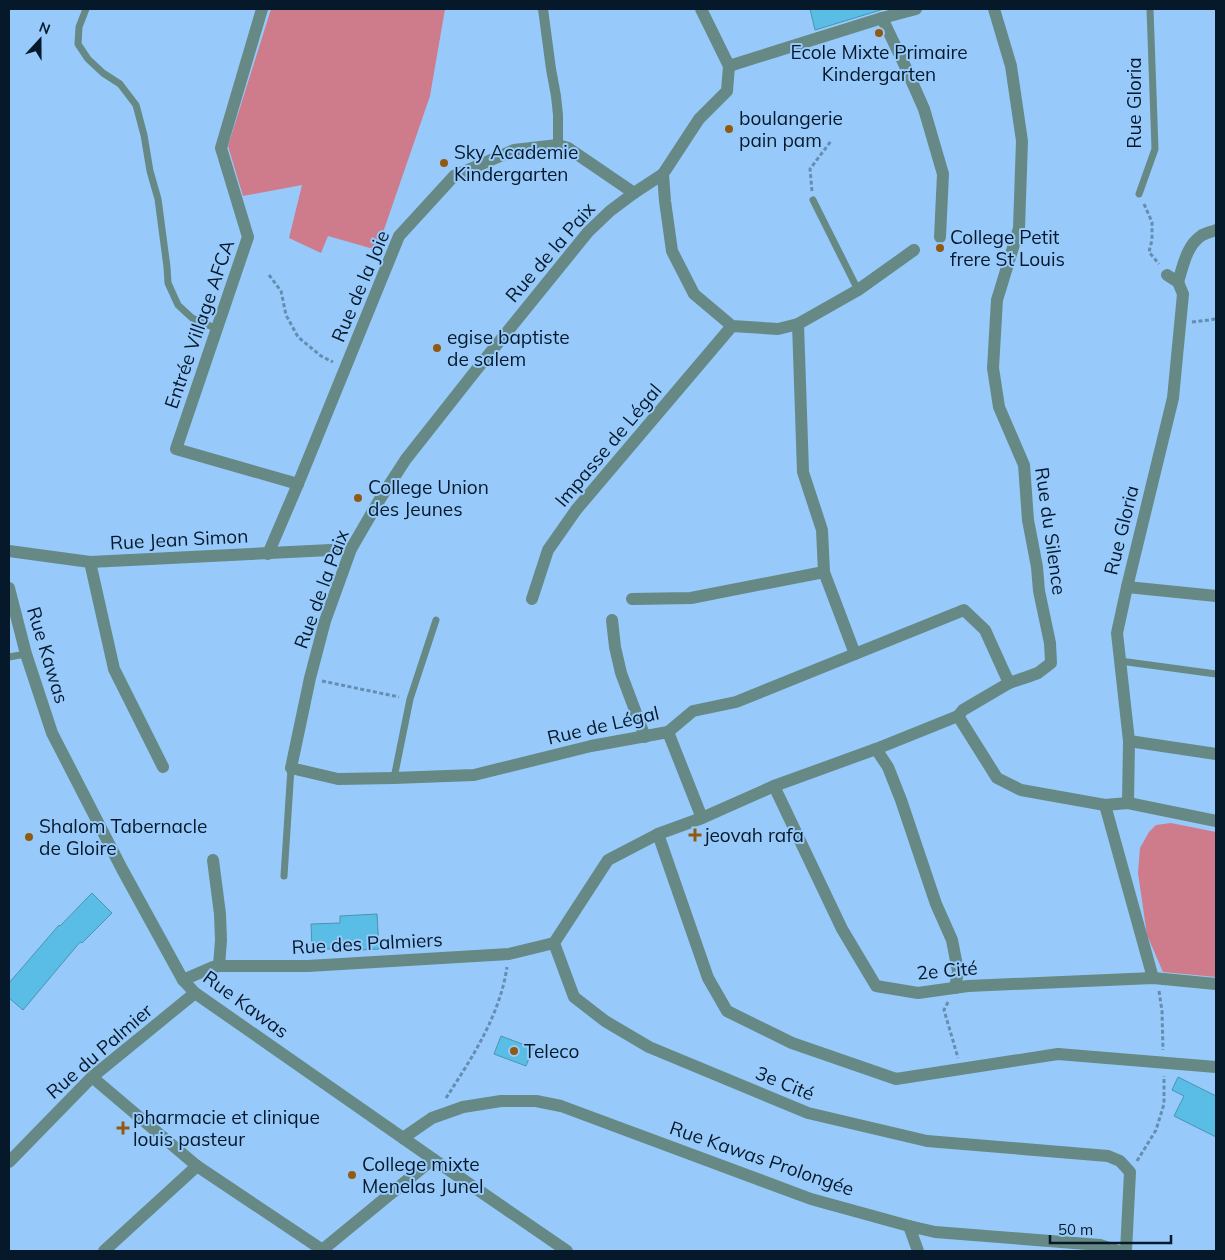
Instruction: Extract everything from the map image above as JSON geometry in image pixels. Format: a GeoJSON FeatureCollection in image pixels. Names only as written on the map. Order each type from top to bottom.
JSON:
{"type":"FeatureCollection","features":[{"type":"Feature","properties":{"kind":"street","name":"Entrée Village AFCA"},"geometry":{"type":"LineString","coordinates":[[262,9],[221,148],[248,237],[176,449],[298,484]]}},
{"type":"Feature","properties":{"kind":"street"},"geometry":{"type":"LineString","coordinates":[[543,9],[556,96],[558,145],[568,148],[634,193]]}},
{"type":"Feature","properties":{"kind":"street"},"geometry":{"type":"LineString","coordinates":[[701,9],[729,66],[727,91],[699,119],[662,174],[672,251],[694,294],[732,326],[778,329],[798,324],[858,290],[914,250]]}},
{"type":"Feature","properties":{"kind":"street"},"geometry":{"type":"LineString","coordinates":[[729,66],[916,9]]}},
{"type":"Feature","properties":{"kind":"street","name":"Rue du Silence"},"geometry":{"type":"LineString","coordinates":[[994,9],[1011,66],[1022,141],[1019,228],[997,300],[993,368],[999,407],[1024,465],[1028,520],[1051,657],[1051,663],[1038,673],[1009,683]]}},
{"type":"Feature","properties":{"kind":"street"},"geometry":{"type":"LineString","coordinates":[[882,18],[924,109],[943,174],[940,237]]}},
{"type":"Feature","properties":{"kind":"street","name":"Rue de la Joie"},"geometry":{"type":"LineString","coordinates":[[268,554],[398,236],[454,176],[514,150],[558,145]]}},
{"type":"Feature","properties":{"kind":"street","name":"Rue de la Paix"},"geometry":{"type":"LineString","coordinates":[[291,768],[310,678],[325,621],[351,549],[380,499],[406,460],[588,232],[610,211],[662,174]]}},
{"type":"Feature","properties":{"kind":"street"},"geometry":{"type":"LineString","coordinates":[[1173,278],[1192,244],[1202,236],[1216,230]]}},
{"type":"Feature","properties":{"kind":"street","name":"Rue Gloria"},"geometry":{"type":"LineString","coordinates":[[1128,803],[1129,741],[1117,634],[1173,398],[1183,294],[1173,278]]}},
{"type":"Feature","properties":{"kind":"street"},"geometry":{"type":"LineString","coordinates":[[798,324],[803,472],[822,530],[824,572],[855,654]]}},
{"type":"Feature","properties":{"kind":"street","name":"Impasse de Légal"},"geometry":{"type":"LineString","coordinates":[[532,599],[548,550],[576,510],[732,326]]}},
{"type":"Feature","properties":{"kind":"street","name":"Rue Jean Simon"},"geometry":{"type":"LineString","coordinates":[[9,551],[90,562],[351,549]]}},
{"type":"Feature","properties":{"kind":"street"},"geometry":{"type":"LineString","coordinates":[[90,562],[114,669],[163,767]]}},
{"type":"Feature","properties":{"kind":"street"},"geometry":{"type":"LineString","coordinates":[[632,599],[692,598],[824,572]]}},
{"type":"Feature","properties":{"kind":"street"},"geometry":{"type":"LineString","coordinates":[[1127,587],[1216,596]]}},
{"type":"Feature","properties":{"kind":"street","name":"Rue Kawas"},"geometry":{"type":"LineString","coordinates":[[9,588],[26,654],[52,733],[122,869],[183,980],[195,993],[433,1160],[567,1251]]}},
{"type":"Feature","properties":{"kind":"street","name":"Rue de Légal"},"geometry":{"type":"LineString","coordinates":[[291,768],[338,779],[474,774],[591,746],[668,732],[693,711],[736,702],[964,610],[986,630],[1009,683]]}},
{"type":"Feature","properties":{"kind":"street"},"geometry":{"type":"LineString","coordinates":[[612,620],[621,673],[645,737]]}},
{"type":"Feature","properties":{"kind":"street"},"geometry":{"type":"LineString","coordinates":[[554,943],[608,860],[658,834],[702,818],[774,786],[876,749],[960,713],[1009,683]]}},
{"type":"Feature","properties":{"kind":"street"},"geometry":{"type":"LineString","coordinates":[[960,713],[997,778],[1021,790],[1105,805],[1128,803],[1216,821]]}},
{"type":"Feature","properties":{"kind":"street"},"geometry":{"type":"LineString","coordinates":[[668,732],[702,818]]}},
{"type":"Feature","properties":{"kind":"street"},"geometry":{"type":"LineString","coordinates":[[1129,741],[1216,754]]}},
{"type":"Feature","properties":{"kind":"street"},"geometry":{"type":"LineString","coordinates":[[876,749],[888,767],[936,904],[952,940],[958,971],[955,988]]}},
{"type":"Feature","properties":{"kind":"street","name":"2e Cité"},"geometry":{"type":"LineString","coordinates":[[774,786],[842,929],[876,986],[918,993],[968,986],[1153,978],[1216,984]]}},
{"type":"Feature","properties":{"kind":"street"},"geometry":{"type":"LineString","coordinates":[[1105,805],[1153,978]]}},
{"type":"Feature","properties":{"kind":"street"},"geometry":{"type":"LineString","coordinates":[[658,834],[708,978],[727,1011],[792,1043],[896,1079],[1058,1054],[1216,1067]]}},
{"type":"Feature","properties":{"kind":"street"},"geometry":{"type":"LineString","coordinates":[[213,860],[222,940],[219,966]]}},
{"type":"Feature","properties":{"kind":"street","name":"Rue des Palmiers"},"geometry":{"type":"LineString","coordinates":[[183,980],[219,966],[308,966],[509,954],[554,943]]}},
{"type":"Feature","properties":{"kind":"street","name":"3e Cité"},"geometry":{"type":"LineString","coordinates":[[554,943],[574,997],[605,1020],[649,1047],[808,1113],[927,1141],[1108,1156],[1120,1161],[1130,1172]]}},
{"type":"Feature","properties":{"kind":"street","name":"Rue du Palmier"},"geometry":{"type":"LineString","coordinates":[[9,1162],[92,1077],[195,993]]}},
{"type":"Feature","properties":{"kind":"street"},"geometry":{"type":"LineString","coordinates":[[92,1077],[197,1166],[322,1251],[433,1160]]}},
{"type":"Feature","properties":{"kind":"street","name":"Rue Kawas Prolongée"},"geometry":{"type":"LineString","coordinates":[[404,1138],[432,1118],[463,1107],[501,1101],[536,1101],[561,1106],[812,1199],[909,1226],[935,1232],[1100,1245],[1118,1251]]}},
{"type":"Feature","properties":{"kind":"street"},"geometry":{"type":"LineString","coordinates":[[104,1251],[197,1166]]}},
{"type":"Feature","properties":{"kind":"street"},"geometry":{"type":"LineString","coordinates":[[1126,1251],[1130,1172]]}},
{"type":"Feature","properties":{"kind":"street"},"geometry":{"type":"LineString","coordinates":[[909,1226],[918,1251]]}},
{"type":"Feature","properties":{"kind":"lane"},"geometry":{"type":"LineString","coordinates":[[86,9],[79,26],[78,44],[88,59],[103,73],[120,84],[136,106],[158,199],[168,284],[178,305],[192,318],[217,329]]}},
{"type":"Feature","properties":{"kind":"lane","name":"Rue Gloria"},"geometry":{"type":"LineString","coordinates":[[1139,194],[1155,149],[1150,9]]}},
{"type":"Feature","properties":{"kind":"lane"},"geometry":{"type":"LineString","coordinates":[[813,200],[858,290]]}},
{"type":"Feature","properties":{"kind":"lane"},"geometry":{"type":"LineString","coordinates":[[394,778],[410,699],[436,620]]}},
{"type":"Feature","properties":{"kind":"lane"},"geometry":{"type":"LineString","coordinates":[[9,657],[26,654]]}},
{"type":"Feature","properties":{"kind":"lane"},"geometry":{"type":"LineString","coordinates":[[1120,661],[1216,674]]}},
{"type":"Feature","properties":{"kind":"lane"},"geometry":{"type":"LineString","coordinates":[[284,876],[291,768]]}},
{"type":"Feature","properties":{"kind":"path"},"geometry":{"type":"LineString","coordinates":[[813,200],[810,169],[831,141]]}},
{"type":"Feature","properties":{"kind":"path"},"geometry":{"type":"LineString","coordinates":[[1139,194],[1152,222],[1152,240],[1149,252],[1173,278]]}},
{"type":"Feature","properties":{"kind":"path"},"geometry":{"type":"LineString","coordinates":[[269,275],[281,291],[286,315],[298,337],[321,356],[345,368]]}},
{"type":"Feature","properties":{"kind":"path"},"geometry":{"type":"LineString","coordinates":[[1180,324],[1216,319]]}},
{"type":"Feature","properties":{"kind":"path"},"geometry":{"type":"LineString","coordinates":[[310,678],[410,699]]}},
{"type":"Feature","properties":{"kind":"path"},"geometry":{"type":"LineString","coordinates":[[432,1118],[470,1062],[492,1017],[505,978],[509,954]]}},
{"type":"Feature","properties":{"kind":"path"},"geometry":{"type":"LineString","coordinates":[[1130,1172],[1156,1130],[1164,1104],[1162,1011],[1158,988],[1153,978]]}},
{"type":"Feature","properties":{"kind":"path"},"geometry":{"type":"LineString","coordinates":[[944,1010],[962,1069]]}},
{"type":"Feature","properties":{"kind":"shaded area"},"geometry":{"type":"Polygon","coordinates":[[[271,9],[445,9],[430,96],[377,250],[328,236],[321,253],[289,238],[302,185],[243,196],[228,146],[271,9]]]}},
{"type":"Feature","properties":{"kind":"shaded area"},"geometry":{"type":"Polygon","coordinates":[[[1171,823],[1216,832],[1216,977],[1163,972],[1147,935],[1138,873],[1140,848],[1149,832],[1156,825],[1171,823]]]}},
{"type":"Feature","properties":{"kind":"building"},"geometry":{"type":"Polygon","coordinates":[[[810,9],[884,9],[815,30],[810,9]]]}},
{"type":"Feature","properties":{"kind":"building"},"geometry":{"type":"Polygon","coordinates":[[[92,893],[112,913],[82,943],[80,942],[23,1010],[9,998],[9,983],[59,925],[92,893]]]}},
{"type":"Feature","properties":{"kind":"building"},"geometry":{"type":"Polygon","coordinates":[[[377,914],[379,949],[342,951],[342,949],[312,949],[311,924],[340,923],[340,916],[377,914]]]}},
{"type":"Feature","properties":{"kind":"building","name":"Teleco"},"geometry":{"type":"Polygon","coordinates":[[[501,1036],[533,1048],[526,1066],[494,1054],[501,1036]]]}},
{"type":"Feature","properties":{"kind":"building"},"geometry":{"type":"Polygon","coordinates":[[[1178,1077],[1216,1096],[1216,1137],[1174,1116],[1184,1096],[1172,1090],[1178,1077]]]}},
{"type":"Feature","properties":{"kind":"place","name":"Ecole Mixte Primaire Kindergarten"},"geometry":{"type":"Point","coordinates":[879,33]}},
{"type":"Feature","properties":{"kind":"place","name":"boulangerie pain pam"},"geometry":{"type":"Point","coordinates":[729,129]}},
{"type":"Feature","properties":{"kind":"place","name":"Sky Academie Kindergarten"},"geometry":{"type":"Point","coordinates":[444,163]}},
{"type":"Feature","properties":{"kind":"place","name":"College Petit frere St Louis"},"geometry":{"type":"Point","coordinates":[940,248]}},
{"type":"Feature","properties":{"kind":"place","name":"egise baptiste de salem"},"geometry":{"type":"Point","coordinates":[437,348]}},
{"type":"Feature","properties":{"kind":"place","name":"College Union des Jeunes"},"geometry":{"type":"Point","coordinates":[358,498]}},
{"type":"Feature","properties":{"kind":"place","name":"jeovah rafa"},"geometry":{"type":"Point","coordinates":[695,835]}},
{"type":"Feature","properties":{"kind":"place","name":"Shalom Tabernacle de Gloire"},"geometry":{"type":"Point","coordinates":[29,837]}},
{"type":"Feature","properties":{"kind":"place","name":"Teleco"},"geometry":{"type":"Point","coordinates":[514,1051]}},
{"type":"Feature","properties":{"kind":"place","name":"pharmacie et clinique louis pasteur"},"geometry":{"type":"Point","coordinates":[123,1128]}},
{"type":"Feature","properties":{"kind":"place","name":"College mixte Menelas Junel"},"geometry":{"type":"Point","coordinates":[352,1175]}}]}
